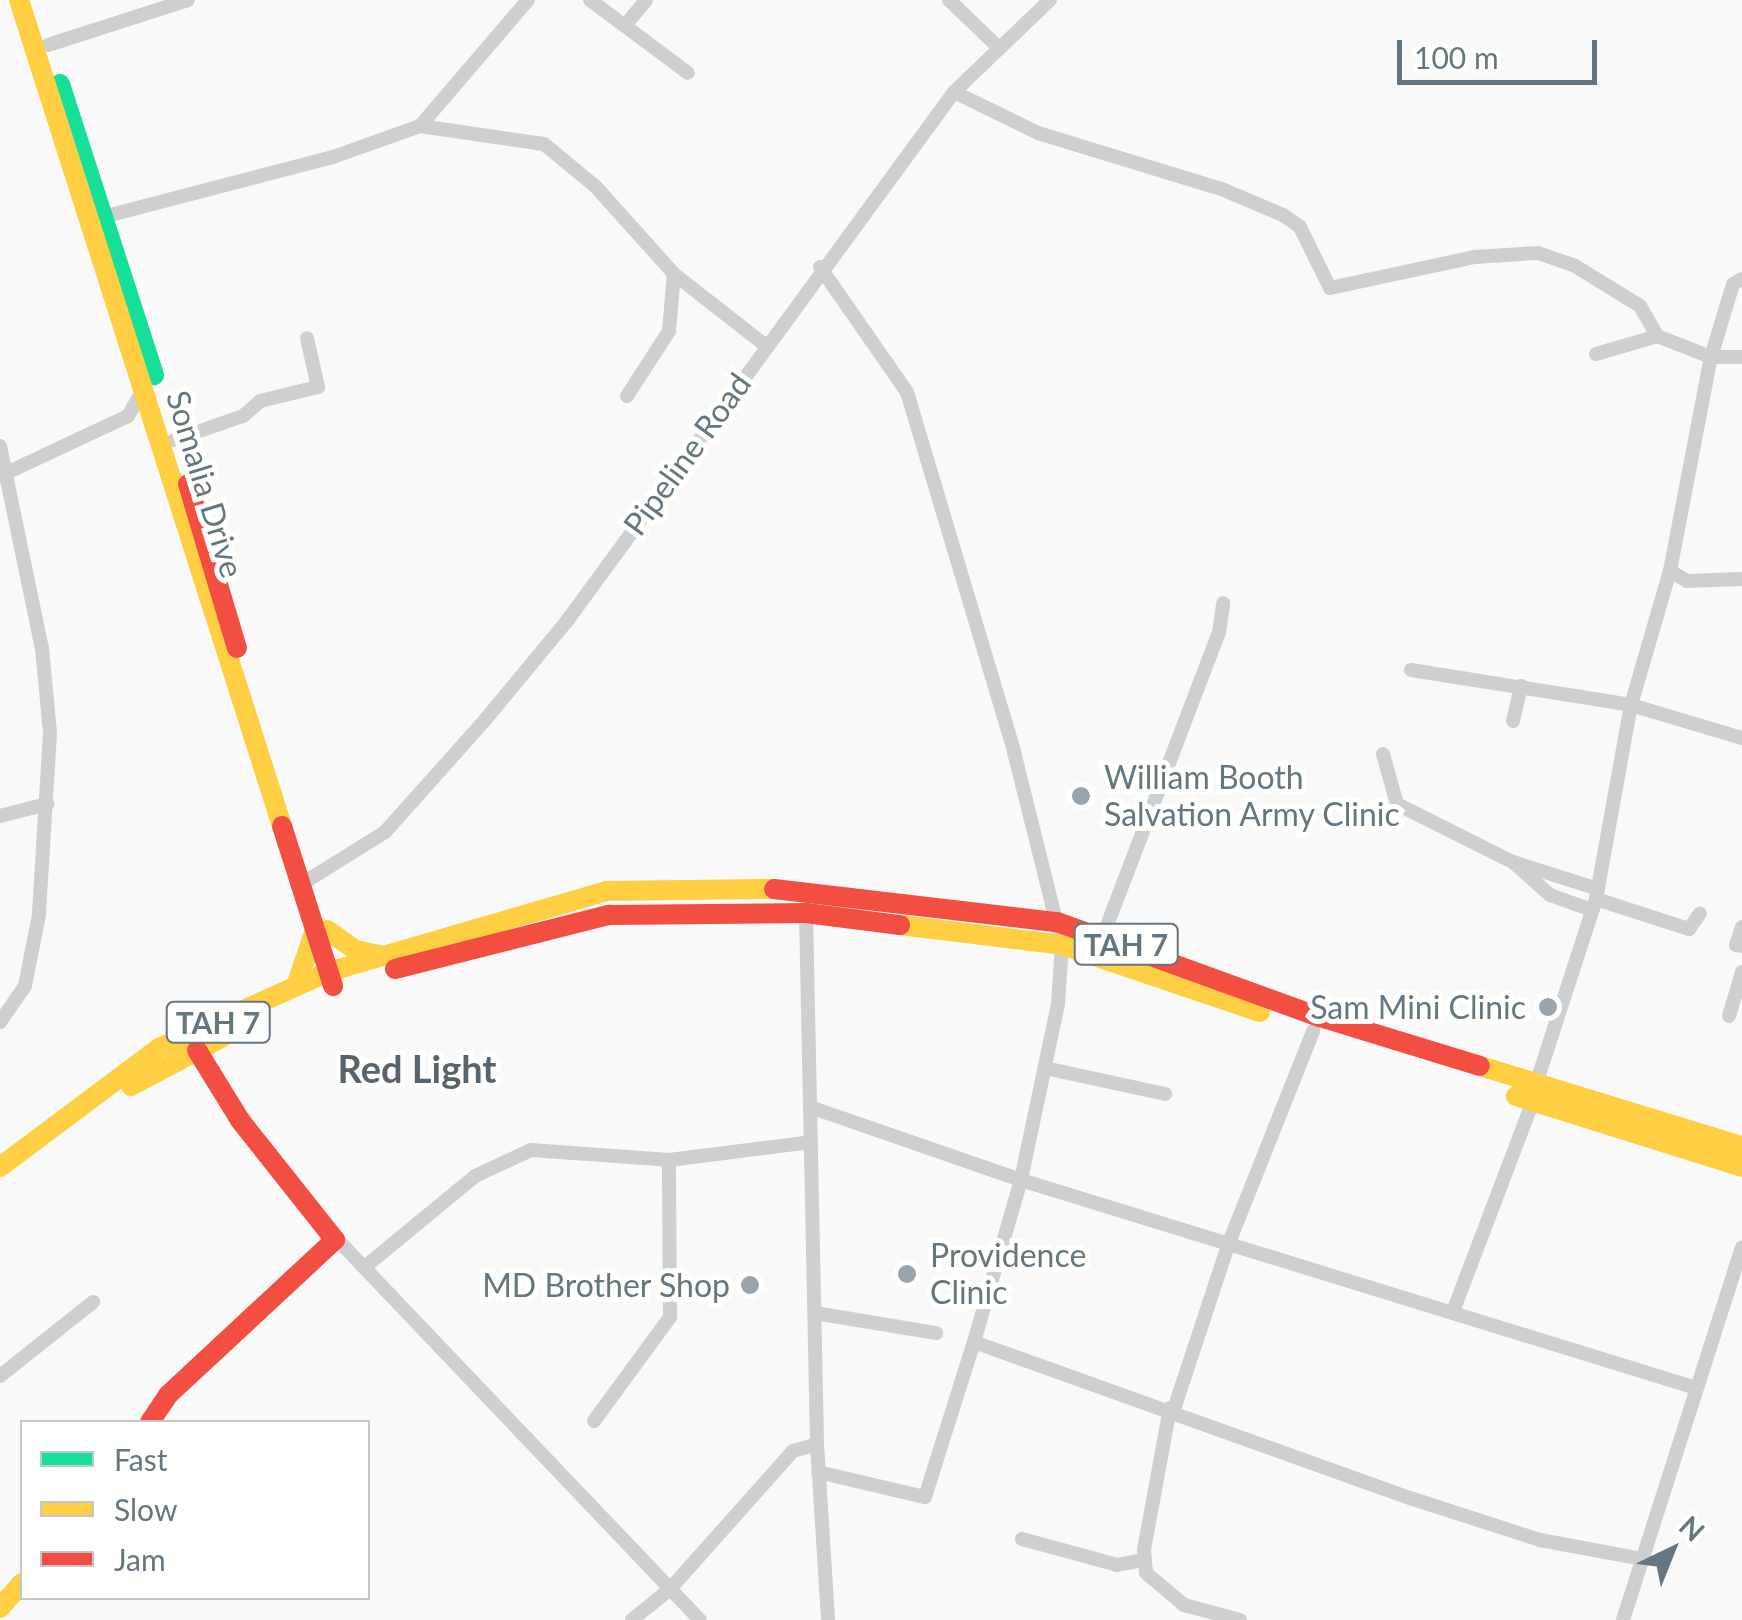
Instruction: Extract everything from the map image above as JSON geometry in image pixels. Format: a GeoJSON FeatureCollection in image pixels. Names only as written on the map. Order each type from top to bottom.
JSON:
{"type":"FeatureCollection","features":[{"type":"Feature","properties":{"kind":"main road","name":"Somalia Drive"},"geometry":{"type":"LineString","coordinates":[[19,0],[174,440],[320,932],[337,977]]}},
{"type":"Feature","properties":{"kind":"main road","name":"Somalia Drive"},"geometry":{"type":"LineString","coordinates":[[32,0],[144,388],[306,882]]}},
{"type":"Feature","properties":{"kind":"main road","name":"TAH 7"},"geometry":{"type":"LineString","coordinates":[[0,1187],[121,1092],[337,977],[385,956],[556,904],[654,888],[808,890],[1057,922],[1742,1167]]}},
{"type":"Feature","properties":{"kind":"main road","name":"TAH 7"},"geometry":{"type":"LineString","coordinates":[[0,1167],[159,1048],[296,986],[609,915],[806,913],[1062,945],[1313,1032],[1742,1146]]}},
{"type":"Feature","properties":{"kind":"main road"},"geometry":{"type":"LineString","coordinates":[[296,986],[320,932],[356,950],[385,956]]}},
{"type":"Feature","properties":{"kind":"main road"},"geometry":{"type":"LineString","coordinates":[[151,1420],[168,1394],[335,1237],[240,1120],[197,1050]]}},
{"type":"Feature","properties":{"kind":"main road"},"geometry":{"type":"LineString","coordinates":[[0,1608],[20,1585]]}},
{"type":"Feature","properties":{"kind":"street"},"geometry":{"type":"LineString","coordinates":[[48,46],[188,0]]}},
{"type":"Feature","properties":{"kind":"street"},"geometry":{"type":"LineString","coordinates":[[420,126],[528,0]]}},
{"type":"Feature","properties":{"kind":"street"},"geometry":{"type":"LineString","coordinates":[[590,0],[627,23],[688,73]]}},
{"type":"Feature","properties":{"kind":"street"},"geometry":{"type":"LineString","coordinates":[[627,23],[646,0]]}},
{"type":"Feature","properties":{"kind":"street"},"geometry":{"type":"LineString","coordinates":[[949,0],[998,48]]}},
{"type":"Feature","properties":{"kind":"street","name":"Pipeline Road"},"geometry":{"type":"LineString","coordinates":[[306,882],[385,832],[485,720],[566,621],[820,267],[954,92],[1050,0]]}},
{"type":"Feature","properties":{"kind":"street"},"geometry":{"type":"LineString","coordinates":[[954,92],[1038,132],[1224,190],[1282,215],[1300,226],[1330,288],[1474,257],[1538,253],[1575,266],[1640,306],[1657,336]]}},
{"type":"Feature","properties":{"kind":"street"},"geometry":{"type":"LineString","coordinates":[[97,219],[332,157],[420,126],[544,144],[596,187],[674,274],[765,345]]}},
{"type":"Feature","properties":{"kind":"street"},"geometry":{"type":"LineString","coordinates":[[818,1472],[925,1497],[1022,1180],[1045,1068],[1062,945],[907,392],[820,267]]}},
{"type":"Feature","properties":{"kind":"street"},"geometry":{"type":"LineString","coordinates":[[627,396],[669,331],[674,274]]}},
{"type":"Feature","properties":{"kind":"street"},"geometry":{"type":"LineString","coordinates":[[1454,1309],[1534,1093],[1595,900],[1631,706],[1670,571],[1711,356],[1733,284],[1742,279]]}},
{"type":"Feature","properties":{"kind":"street"},"geometry":{"type":"LineString","coordinates":[[1596,354],[1657,336],[1711,356],[1742,357]]}},
{"type":"Feature","properties":{"kind":"street"},"geometry":{"type":"LineString","coordinates":[[174,440],[243,416],[268,398],[318,387],[307,338]]}},
{"type":"Feature","properties":{"kind":"street"},"geometry":{"type":"LineString","coordinates":[[4,476],[128,416],[144,388]]}},
{"type":"Feature","properties":{"kind":"street"},"geometry":{"type":"LineString","coordinates":[[0,446],[42,648],[50,733],[39,914],[25,986],[0,1022]]}},
{"type":"Feature","properties":{"kind":"street"},"geometry":{"type":"LineString","coordinates":[[1670,571],[1687,580],[1742,579]]}},
{"type":"Feature","properties":{"kind":"street"},"geometry":{"type":"LineString","coordinates":[[1103,936],[1219,633],[1224,603]]}},
{"type":"Feature","properties":{"kind":"street"},"geometry":{"type":"LineString","coordinates":[[1411,670],[1631,706],[1742,738]]}},
{"type":"Feature","properties":{"kind":"street"},"geometry":{"type":"LineString","coordinates":[[1513,721],[1521,686]]}},
{"type":"Feature","properties":{"kind":"street"},"geometry":{"type":"LineString","coordinates":[[1383,754],[1398,804],[1512,862],[1595,900],[1689,928],[1700,913]]}},
{"type":"Feature","properties":{"kind":"street"},"geometry":{"type":"LineString","coordinates":[[0,816],[46,804]]}},
{"type":"Feature","properties":{"kind":"street"},"geometry":{"type":"LineString","coordinates":[[1512,862],[1550,895],[1595,900]]}},
{"type":"Feature","properties":{"kind":"street"},"geometry":{"type":"LineString","coordinates":[[806,913],[817,1444],[828,1620]]}},
{"type":"Feature","properties":{"kind":"street"},"geometry":{"type":"LineString","coordinates":[[1742,927],[1736,945],[1742,946]]}},
{"type":"Feature","properties":{"kind":"street"},"geometry":{"type":"LineString","coordinates":[[1729,1016],[1742,972]]}},
{"type":"Feature","properties":{"kind":"street"},"geometry":{"type":"LineString","coordinates":[[1240,1620],[1182,1613],[1162,1592],[1143,1560],[1172,1409],[1230,1240],[1313,1032]]}},
{"type":"Feature","properties":{"kind":"street"},"geometry":{"type":"LineString","coordinates":[[1045,1068],[1165,1094]]}},
{"type":"Feature","properties":{"kind":"street"},"geometry":{"type":"LineString","coordinates":[[810,1107],[1022,1180],[1454,1309],[1693,1387]]}},
{"type":"Feature","properties":{"kind":"street"},"geometry":{"type":"LineString","coordinates":[[366,1266],[475,1176],[531,1150],[669,1160],[811,1142]]}},
{"type":"Feature","properties":{"kind":"street"},"geometry":{"type":"LineString","coordinates":[[594,1420],[670,1317],[669,1160]]}},
{"type":"Feature","properties":{"kind":"street"},"geometry":{"type":"LineString","coordinates":[[335,1237],[700,1620]]}},
{"type":"Feature","properties":{"kind":"street"},"geometry":{"type":"LineString","coordinates":[[1623,1620],[1693,1387],[1742,1248]]}},
{"type":"Feature","properties":{"kind":"street"},"geometry":{"type":"LineString","coordinates":[[0,1376],[93,1302]]}},
{"type":"Feature","properties":{"kind":"street"},"geometry":{"type":"LineString","coordinates":[[815,1312],[936,1333]]}},
{"type":"Feature","properties":{"kind":"street"},"geometry":{"type":"LineString","coordinates":[[974,1342],[1172,1409],[1431,1505],[1540,1540],[1643,1558]]}},
{"type":"Feature","properties":{"kind":"street"},"geometry":{"type":"LineString","coordinates":[[632,1620],[670,1589],[794,1451],[817,1444]]}},
{"type":"Feature","properties":{"kind":"street"},"geometry":{"type":"LineString","coordinates":[[1022,1540],[1117,1565],[1143,1560]]}},
{"type":"Feature","properties":{"kind":"traffic: fast"},"geometry":{"type":"LineString","coordinates":[[60,84],[154,375]]}},
{"type":"Feature","properties":{"kind":"traffic: slow"},"geometry":{"type":"LineString","coordinates":[[19,0],[282,826]]}},
{"type":"Feature","properties":{"kind":"traffic: slow"},"geometry":{"type":"LineString","coordinates":[[0,1167],[159,1048],[328,972],[606,891],[774,889]]}},
{"type":"Feature","properties":{"kind":"traffic: slow"},"geometry":{"type":"LineString","coordinates":[[900,925],[1062,945],[1260,1012]]}},
{"type":"Feature","properties":{"kind":"traffic: slow"},"geometry":{"type":"LineString","coordinates":[[327,930],[356,950],[380,955]]}},
{"type":"Feature","properties":{"kind":"traffic: slow"},"geometry":{"type":"LineString","coordinates":[[296,986],[314,933]]}},
{"type":"Feature","properties":{"kind":"traffic: slow"},"geometry":{"type":"LineString","coordinates":[[131,1086],[223,1037]]}},
{"type":"Feature","properties":{"kind":"traffic: slow"},"geometry":{"type":"LineString","coordinates":[[1480,1066],[1742,1146]]}},
{"type":"Feature","properties":{"kind":"traffic: slow"},"geometry":{"type":"LineString","coordinates":[[1516,1096],[1742,1167]]}},
{"type":"Feature","properties":{"kind":"traffic: slow"},"geometry":{"type":"LineString","coordinates":[[0,1608],[20,1585]]}},
{"type":"Feature","properties":{"kind":"traffic: jam"},"geometry":{"type":"LineString","coordinates":[[188,484],[237,648]]}},
{"type":"Feature","properties":{"kind":"traffic: jam"},"geometry":{"type":"LineString","coordinates":[[282,826],[333,986]]}},
{"type":"Feature","properties":{"kind":"traffic: jam"},"geometry":{"type":"LineString","coordinates":[[774,889],[1057,922],[1320,1017],[1480,1066]]}},
{"type":"Feature","properties":{"kind":"traffic: jam"},"geometry":{"type":"LineString","coordinates":[[395,969],[609,915],[806,913],[900,925]]}},
{"type":"Feature","properties":{"kind":"traffic: jam"},"geometry":{"type":"LineString","coordinates":[[151,1420],[168,1395],[335,1240],[240,1120],[197,1050]]}},
{"type":"Feature","properties":{"kind":"place","name":"William Booth Salvation Army Clinic"},"geometry":{"type":"Point","coordinates":[1081,796]}},
{"type":"Feature","properties":{"kind":"place","name":"Sam Mini Clinic"},"geometry":{"type":"Point","coordinates":[1548,1007]}},
{"type":"Feature","properties":{"kind":"place","name":"Providence Clinic"},"geometry":{"type":"Point","coordinates":[907,1274]}},
{"type":"Feature","properties":{"kind":"place","name":"MD Brother Shop"},"geometry":{"type":"Point","coordinates":[750,1285]}},
{"type":"Feature","properties":{"kind":"district","name":"Red Light"},"geometry":{"type":"Point","coordinates":[417,1069]}}]}
